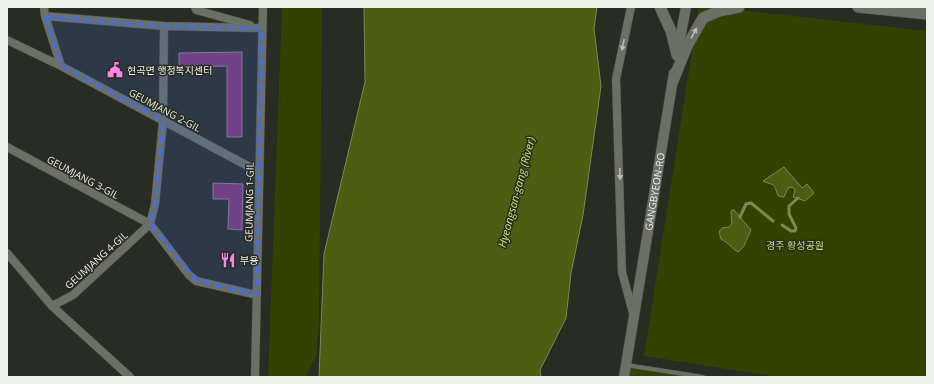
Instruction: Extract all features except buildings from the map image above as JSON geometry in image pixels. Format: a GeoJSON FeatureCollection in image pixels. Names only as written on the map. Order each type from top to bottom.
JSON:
{"type":"FeatureCollection","features":[{"type":"Feature","properties":{"kind":"main road"},"geometry":{"type":"LineString","coordinates":[[660,7],[671,31],[677,55]]}},
{"type":"Feature","properties":{"kind":"main road"},"geometry":{"type":"LineString","coordinates":[[673,81],[688,46],[703,18],[719,11],[739,7]]}},
{"type":"Feature","properties":{"kind":"main road"},"geometry":{"type":"LineString","coordinates":[[858,7],[927,14]]}},
{"type":"Feature","properties":{"kind":"street"},"geometry":{"type":"LineString","coordinates":[[44,7],[45,16],[61,66]]}},
{"type":"Feature","properties":{"kind":"street"},"geometry":{"type":"LineString","coordinates":[[195,7],[196,10],[262,28]]}},
{"type":"Feature","properties":{"kind":"street","name":"GEUMJANG 1-GIL"},"geometry":{"type":"LineString","coordinates":[[255,377],[263,7]]}},
{"type":"Feature","properties":{"kind":"street"},"geometry":{"type":"LineString","coordinates":[[631,7],[616,79],[622,272],[633,313]]}},
{"type":"Feature","properties":{"kind":"street","name":"GANGBYEON-RO"},"geometry":{"type":"LineString","coordinates":[[624,377],[633,313],[686,7]]}},
{"type":"Feature","properties":{"kind":"street"},"geometry":{"type":"LineString","coordinates":[[45,16],[164,26],[262,28]]}},
{"type":"Feature","properties":{"kind":"street"},"geometry":{"type":"LineString","coordinates":[[150,224],[155,204],[163,121],[164,26]]}},
{"type":"Feature","properties":{"kind":"street","name":"GEUMJANG 2-GIL"},"geometry":{"type":"LineString","coordinates":[[7,40],[61,66],[260,172]]}},
{"type":"Feature","properties":{"kind":"street","name":"GEUMJANG 3-GIL"},"geometry":{"type":"LineString","coordinates":[[7,147],[150,224],[196,282],[257,295]]}},
{"type":"Feature","properties":{"kind":"street","name":"GEUMJANG 4-GIL"},"geometry":{"type":"LineString","coordinates":[[52,306],[73,295],[150,224]]}},
{"type":"Feature","properties":{"kind":"street"},"geometry":{"type":"LineString","coordinates":[[7,253],[52,306],[130,377]]}},
{"type":"Feature","properties":{"kind":"lane"},"geometry":{"type":"LineString","coordinates":[[625,365],[703,377]]}},
{"type":"Feature","properties":{"kind":"highlighted area"},"geometry":{"type":"Polygon","coordinates":[[[45,16],[164,26],[262,28],[257,295],[196,281],[150,224],[155,204],[163,121],[61,66],[45,16]]]}},
{"type":"Feature","properties":{"kind":"green space"},"geometry":{"type":"Polygon","coordinates":[[[282,7],[322,7],[319,322],[316,356],[306,377],[268,377],[282,7]]]}},
{"type":"Feature","properties":{"kind":"green space","name":"경주 황성공원"},"geometry":{"type":"Polygon","coordinates":[[[699,7],[713,7],[927,31],[927,377],[779,377],[644,356],[699,7]]]}},
{"type":"Feature","properties":{"kind":"green space"},"geometry":{"type":"Polygon","coordinates":[[[625,365],[717,377],[625,377],[625,365]]]}},
{"type":"Feature","properties":{"kind":"water","name":"Hyeongsan-gang (River)"},"geometry":{"type":"Polygon","coordinates":[[[364,7],[597,7],[594,29],[601,86],[583,215],[571,273],[566,318],[540,370],[541,377],[319,377],[324,254],[365,82],[364,7]]]}},
{"type":"Feature","properties":{"kind":"water"},"geometry":{"type":"Polygon","coordinates":[[[784,167],[802,188],[807,184],[814,193],[805,201],[793,197],[795,190],[792,187],[788,188],[784,197],[778,196],[774,186],[763,181],[784,167]]]}},
{"type":"Feature","properties":{"kind":"water"},"geometry":{"type":"Polygon","coordinates":[[[732,210],[734,210],[751,230],[744,246],[738,252],[721,239],[719,232],[722,228],[729,227],[732,223],[732,210]]]}},
{"type":"Feature","properties":{"kind":"waterway"},"geometry":{"type":"LineString","coordinates":[[782,225],[791,231],[795,231],[796,228],[789,214],[789,206],[798,198]]}},
{"type":"Feature","properties":{"kind":"waterway"},"geometry":{"type":"LineString","coordinates":[[740,217],[746,204],[751,203],[773,221]]}},
{"type":"Feature","properties":{"kind":"place","name":"현곡면 행정복지센터"},"geometry":{"type":"Point","coordinates":[115,70]}},
{"type":"Feature","properties":{"kind":"place","name":"부용"},"geometry":{"type":"Point","coordinates":[228,260]}}]}
